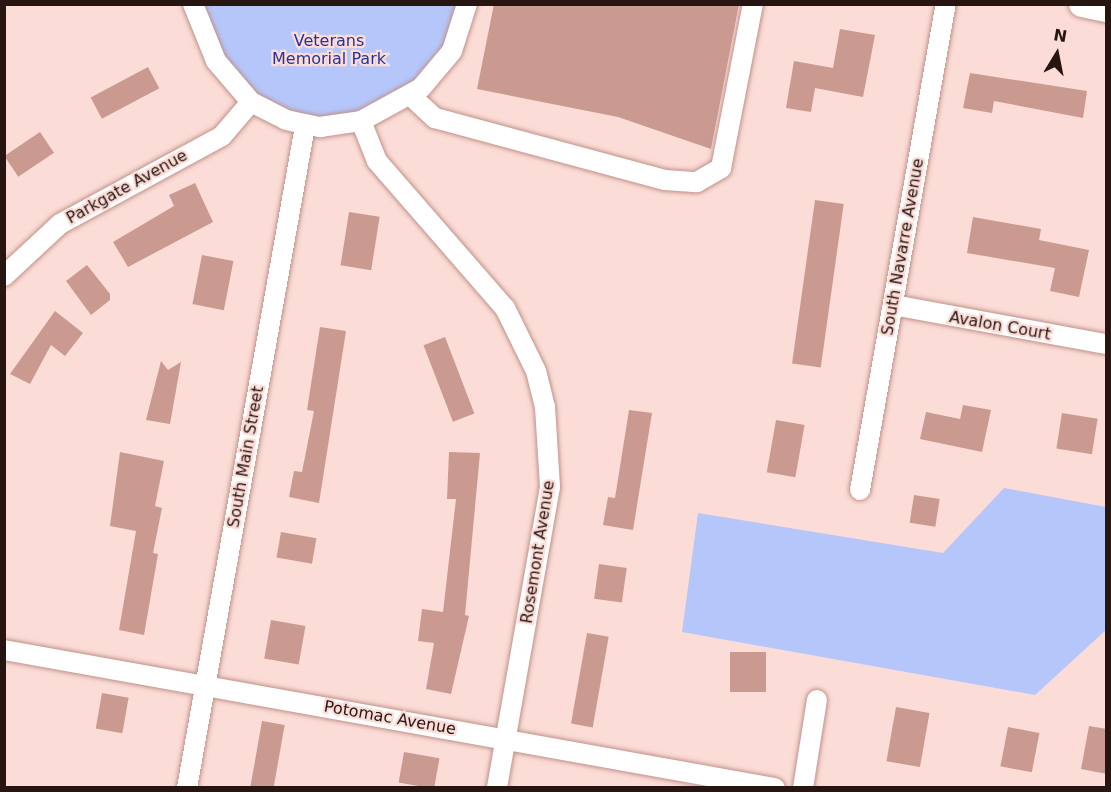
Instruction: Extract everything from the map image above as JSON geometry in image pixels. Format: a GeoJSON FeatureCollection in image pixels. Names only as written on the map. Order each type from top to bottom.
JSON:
{"type":"FeatureCollection","features":[{"type":"Feature","properties":{"kind":"main road"},"geometry":{"type":"LineString","coordinates":[[1082,4],[1107,9]]}},
{"type":"Feature","properties":{"kind":"street"},"geometry":{"type":"LineString","coordinates":[[193,4],[216,62],[251,102],[305,126],[361,121],[410,95],[436,74],[452,51],[467,4]]}},
{"type":"Feature","properties":{"kind":"street"},"geometry":{"type":"LineString","coordinates":[[410,95],[435,118],[665,180],[697,182],[721,168],[753,4]]}},
{"type":"Feature","properties":{"kind":"street","name":"South Navarre Avenue"},"geometry":{"type":"LineString","coordinates":[[861,490],[946,4]]}},
{"type":"Feature","properties":{"kind":"street","name":"Parkgate Avenue"},"geometry":{"type":"LineString","coordinates":[[4,276],[60,224],[222,135],[251,102]]}},
{"type":"Feature","properties":{"kind":"street","name":"Rosemont Avenue"},"geometry":{"type":"LineString","coordinates":[[361,121],[377,161],[505,308],[536,371],[545,407],[550,487],[497,788]]}},
{"type":"Feature","properties":{"kind":"street","name":"South Main Street"},"geometry":{"type":"LineString","coordinates":[[187,788],[305,126]]}},
{"type":"Feature","properties":{"kind":"street","name":"Avalon Court"},"geometry":{"type":"LineString","coordinates":[[893,305],[1107,344]]}},
{"type":"Feature","properties":{"kind":"street","name":"Potomac Avenue"},"geometry":{"type":"LineString","coordinates":[[4,650],[775,788]]}},
{"type":"Feature","properties":{"kind":"street"},"geometry":{"type":"LineString","coordinates":[[803,788],[817,700]]}},
{"type":"Feature","properties":{"kind":"green space","name":"Veterans Memorial Park"},"geometry":{"type":"Polygon","coordinates":[[[193,5],[467,5],[421,88],[320,127],[251,102],[193,5]]]}},
{"type":"Feature","properties":{"kind":"green space"},"geometry":{"type":"Polygon","coordinates":[[[1004,488],[1106,507],[1106,630],[1035,695],[682,632],[698,513],[943,553],[1004,488]]]}},
{"type":"Feature","properties":{"kind":"building"},"geometry":{"type":"Polygon","coordinates":[[[494,4],[739,4],[711,149],[618,117],[477,89],[494,4]]]}},
{"type":"Feature","properties":{"kind":"building"},"geometry":{"type":"Polygon","coordinates":[[[840,29],[875,35],[863,97],[815,88],[811,112],[786,108],[794,61],[833,68],[840,29]]]}},
{"type":"Feature","properties":{"kind":"building"},"geometry":{"type":"Polygon","coordinates":[[[148,67],[159,88],[102,119],[91,98],[148,67]]]}},
{"type":"Feature","properties":{"kind":"building"},"geometry":{"type":"Polygon","coordinates":[[[970,73],[1087,91],[1083,118],[994,101],[992,113],[963,108],[970,73]]]}},
{"type":"Feature","properties":{"kind":"building"},"geometry":{"type":"Polygon","coordinates":[[[40,132],[54,153],[18,177],[4,156],[40,132]]]}},
{"type":"Feature","properties":{"kind":"building"},"geometry":{"type":"Polygon","coordinates":[[[195,183],[213,222],[128,267],[113,242],[174,206],[169,195],[195,183]]]}},
{"type":"Feature","properties":{"kind":"building"},"geometry":{"type":"Polygon","coordinates":[[[815,200],[844,204],[821,367],[792,363],[815,200]]]}},
{"type":"Feature","properties":{"kind":"building"},"geometry":{"type":"Polygon","coordinates":[[[349,212],[380,217],[371,270],[341,265],[349,212]]]}},
{"type":"Feature","properties":{"kind":"building"},"geometry":{"type":"Polygon","coordinates":[[[973,217],[1041,229],[1039,240],[1089,250],[1079,297],[1050,291],[1055,268],[967,253],[973,217]]]}},
{"type":"Feature","properties":{"kind":"building"},"geometry":{"type":"Polygon","coordinates":[[[202,255],[233,261],[224,310],[192,304],[202,255]]]}},
{"type":"Feature","properties":{"kind":"building"},"geometry":{"type":"Polygon","coordinates":[[[87,265],[110,294],[110,300],[91,315],[66,281],[87,265]]]}},
{"type":"Feature","properties":{"kind":"building"},"geometry":{"type":"Polygon","coordinates":[[[55,311],[83,333],[65,356],[51,345],[30,384],[10,374],[55,311]]]}},
{"type":"Feature","properties":{"kind":"building"},"geometry":{"type":"Polygon","coordinates":[[[320,327],[346,331],[319,503],[289,497],[294,471],[302,472],[314,411],[307,410],[320,327]]]}},
{"type":"Feature","properties":{"kind":"building"},"geometry":{"type":"Polygon","coordinates":[[[445,337],[474,414],[453,422],[424,345],[445,337]]]}},
{"type":"Feature","properties":{"kind":"building"},"geometry":{"type":"Polygon","coordinates":[[[161,361],[168,370],[181,362],[170,424],[146,420],[161,361]]]}},
{"type":"Feature","properties":{"kind":"building"},"geometry":{"type":"Polygon","coordinates":[[[963,405],[991,410],[982,452],[920,439],[926,412],[960,419],[963,405]]]}},
{"type":"Feature","properties":{"kind":"building"},"geometry":{"type":"Polygon","coordinates":[[[629,410],[652,413],[633,530],[603,525],[608,497],[615,498],[629,410]]]}},
{"type":"Feature","properties":{"kind":"building"},"geometry":{"type":"Polygon","coordinates":[[[1062,413],[1098,419],[1092,454],[1056,449],[1062,413]]]}},
{"type":"Feature","properties":{"kind":"building"},"geometry":{"type":"Polygon","coordinates":[[[776,420],[805,425],[795,477],[767,472],[776,420]]]}},
{"type":"Feature","properties":{"kind":"building"},"geometry":{"type":"Polygon","coordinates":[[[120,452],[164,461],[155,506],[162,508],[153,553],[158,554],[144,635],[119,630],[136,531],[110,526],[120,452]]]}},
{"type":"Feature","properties":{"kind":"building"},"geometry":{"type":"Polygon","coordinates":[[[449,452],[480,453],[465,615],[469,616],[451,694],[426,689],[434,643],[418,641],[422,609],[443,612],[456,499],[447,499],[449,452]]]}},
{"type":"Feature","properties":{"kind":"building"},"geometry":{"type":"Polygon","coordinates":[[[914,495],[940,499],[935,527],[910,523],[914,495]]]}},
{"type":"Feature","properties":{"kind":"building"},"geometry":{"type":"Polygon","coordinates":[[[281,532],[316,538],[312,564],[276,558],[281,532]]]}},
{"type":"Feature","properties":{"kind":"building"},"geometry":{"type":"Polygon","coordinates":[[[599,564],[627,568],[622,603],[594,599],[599,564]]]}},
{"type":"Feature","properties":{"kind":"building"},"geometry":{"type":"Polygon","coordinates":[[[271,620],[305,626],[299,664],[264,658],[271,620]]]}},
{"type":"Feature","properties":{"kind":"building"},"geometry":{"type":"Polygon","coordinates":[[[587,633],[609,637],[593,727],[571,724],[587,633]]]}},
{"type":"Feature","properties":{"kind":"building"},"geometry":{"type":"Polygon","coordinates":[[[730,652],[766,652],[766,692],[730,692],[730,652]]]}},
{"type":"Feature","properties":{"kind":"building"},"geometry":{"type":"Polygon","coordinates":[[[102,693],[129,698],[122,733],[96,728],[102,693]]]}},
{"type":"Feature","properties":{"kind":"building"},"geometry":{"type":"Polygon","coordinates":[[[896,707],[929,713],[920,767],[886,761],[896,707]]]}},
{"type":"Feature","properties":{"kind":"building"},"geometry":{"type":"Polygon","coordinates":[[[262,721],[285,725],[274,788],[250,788],[262,721]]]}},
{"type":"Feature","properties":{"kind":"building"},"geometry":{"type":"Polygon","coordinates":[[[1089,726],[1107,729],[1107,774],[1081,769],[1089,726]]]}},
{"type":"Feature","properties":{"kind":"building"},"geometry":{"type":"Polygon","coordinates":[[[1008,727],[1039,733],[1032,772],[1000,766],[1008,727]]]}},
{"type":"Feature","properties":{"kind":"building"},"geometry":{"type":"Polygon","coordinates":[[[404,752],[439,758],[434,788],[399,783],[404,752]]]}}]}
